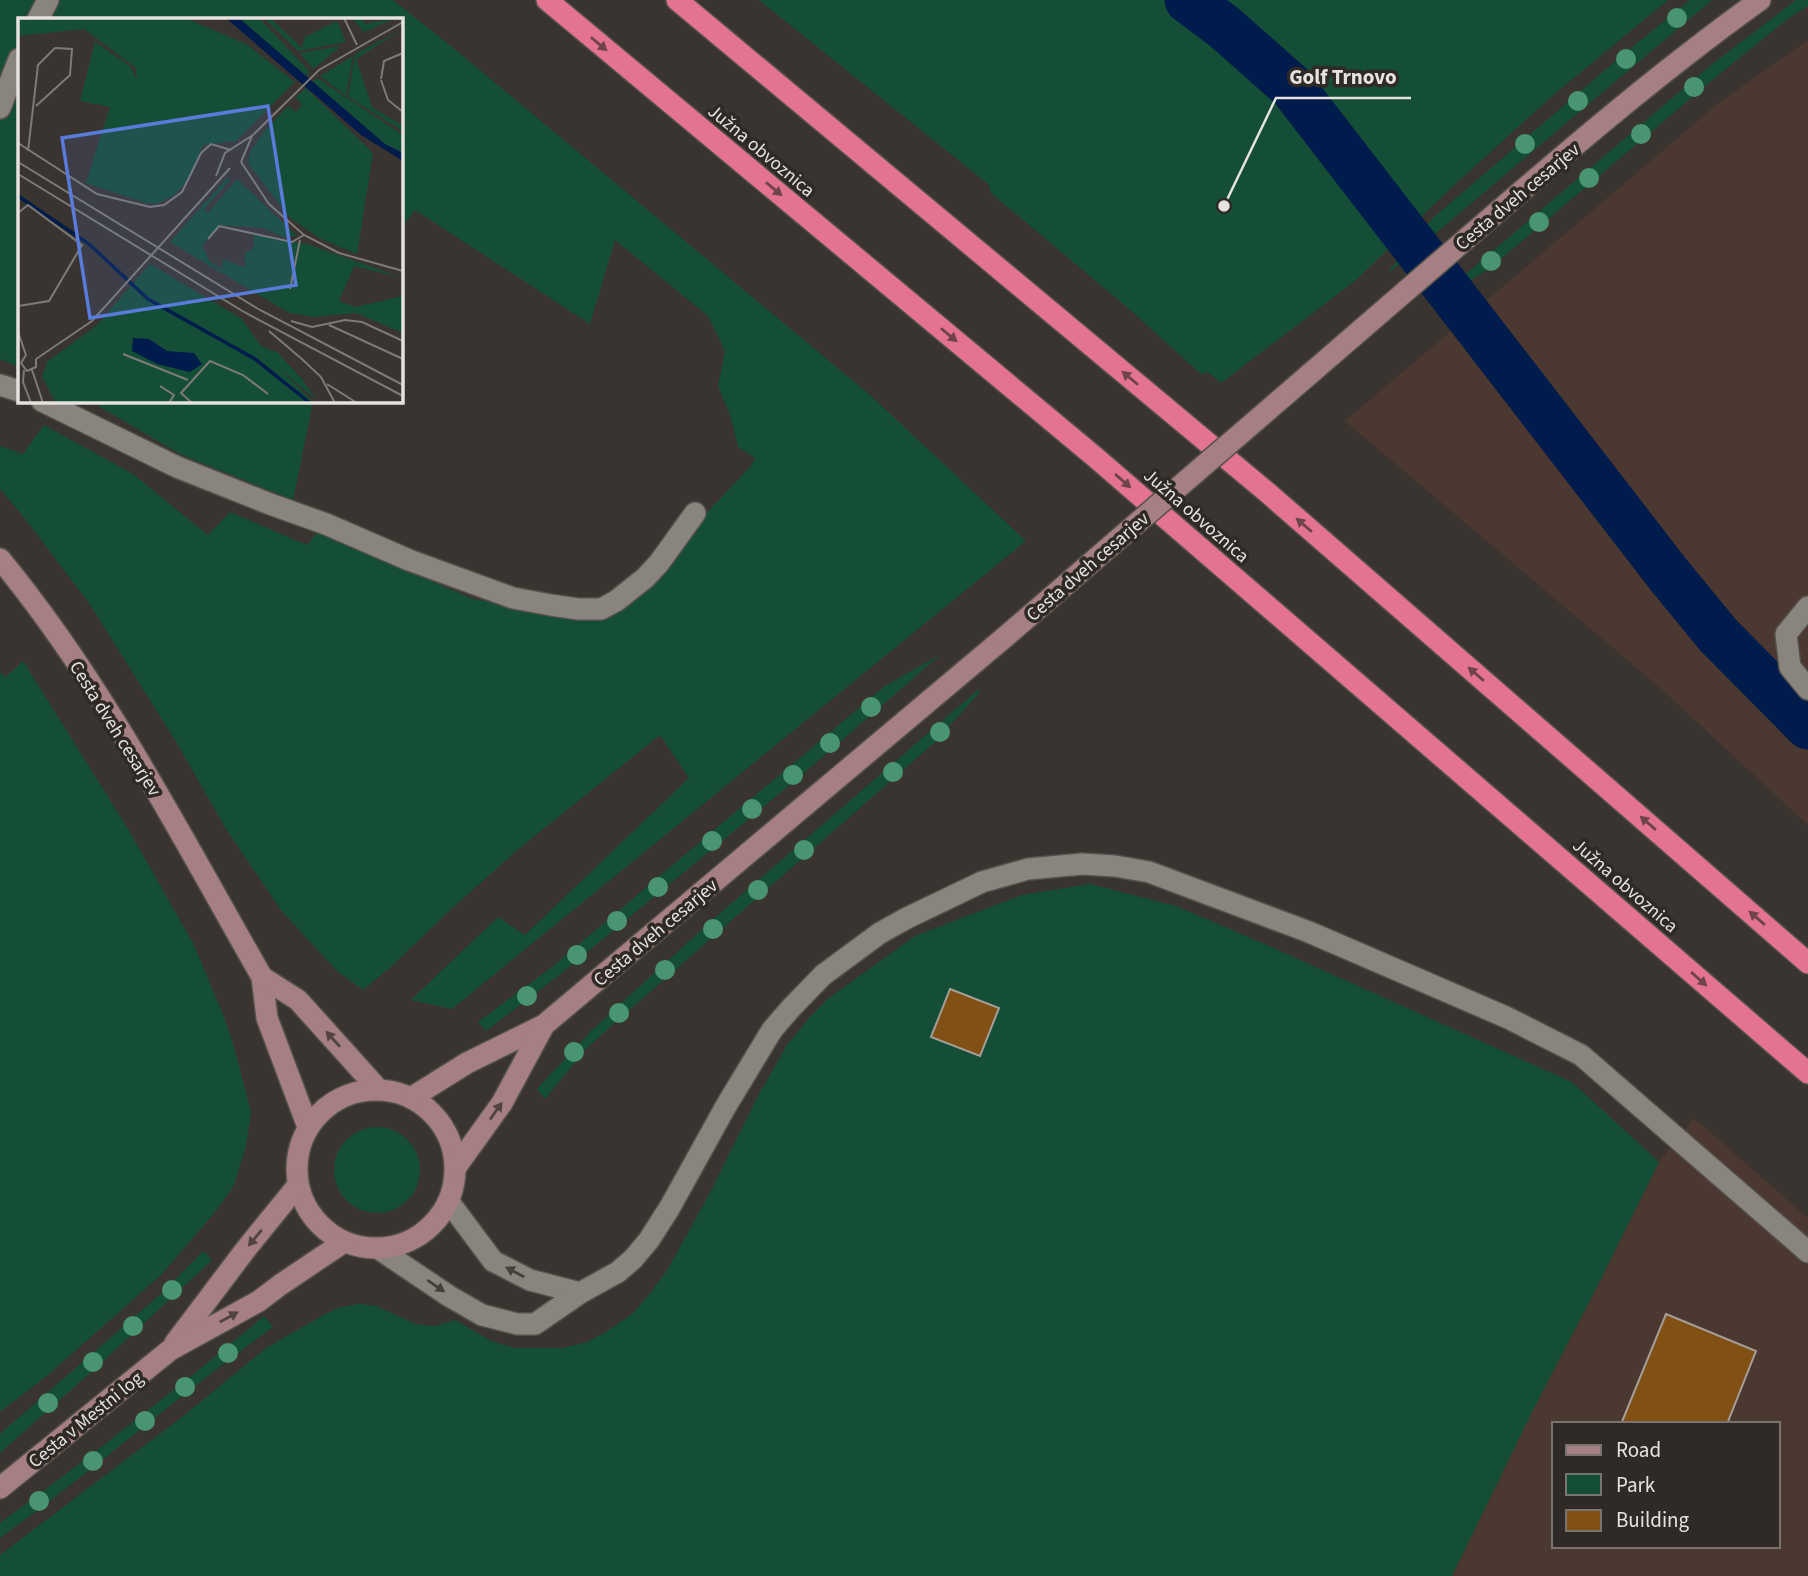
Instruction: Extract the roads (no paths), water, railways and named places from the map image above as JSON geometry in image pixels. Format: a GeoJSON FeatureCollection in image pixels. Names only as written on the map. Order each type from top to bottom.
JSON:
{"type":"FeatureCollection","features":[{"type":"Feature","properties":{"kind":"highway","name":"Južna obvoznica"},"geometry":{"type":"LineString","coordinates":[[547,0],[1106,466],[1808,1073]]}},
{"type":"Feature","properties":{"kind":"highway"},"geometry":{"type":"LineString","coordinates":[[677,0],[1268,493],[1808,963]]}},
{"type":"Feature","properties":{"kind":"street"},"geometry":{"type":"LineString","coordinates":[[38,18],[48,0]]}},
{"type":"Feature","properties":{"kind":"street","name":"Cesta dveh cesarjev"},"geometry":{"type":"LineString","coordinates":[[411,1098],[467,1063],[544,1025],[1005,637],[1633,97],[1760,0]]}},
{"type":"Feature","properties":{"kind":"street"},"geometry":{"type":"LineString","coordinates":[[0,108],[18,63]]}},
{"type":"Feature","properties":{"kind":"street"},"geometry":{"type":"LineString","coordinates":[[0,384],[18,391]]}},
{"type":"Feature","properties":{"kind":"street"},"geometry":{"type":"LineString","coordinates":[[44,402],[177,467],[326,524],[409,560],[513,598],[551,605],[601,609],[615,601],[645,578],[659,563],[695,513]]}},
{"type":"Feature","properties":{"kind":"street","name":"Cesta dveh cesarjev"},"geometry":{"type":"LineString","coordinates":[[0,559],[43,615],[122,733],[262,977],[267,1018],[308,1128]]}},
{"type":"Feature","properties":{"kind":"street"},"geometry":{"type":"LineString","coordinates":[[1808,607],[1786,634],[1790,667],[1808,689]]}},
{"type":"Feature","properties":{"kind":"street"},"geometry":{"type":"LineString","coordinates":[[379,1248],[482,1315],[517,1324],[536,1324],[580,1293],[618,1272],[649,1240],[772,1030],[823,975],[880,933],[982,882],[1028,869],[1082,864],[1149,872],[1309,932],[1508,1018],[1581,1055],[1808,1252]]}},
{"type":"Feature","properties":{"kind":"street","name":"Cesta dveh cesarjev"},"geometry":{"type":"LineString","coordinates":[[262,977],[298,1000],[379,1090]]}},
{"type":"Feature","properties":{"kind":"street","name":"Cesta dveh cesarjev"},"geometry":{"type":"LineString","coordinates":[[456,1167],[502,1102],[544,1025]]}},
{"type":"Feature","properties":{"kind":"street"},"geometry":{"type":"LineString","coordinates":[[379,1090],[411,1098],[438,1119],[453,1150],[456,1167],[449,1202],[427,1230],[404,1243],[379,1248],[344,1242],[331,1235],[310,1213],[302,1199],[296,1166],[299,1146],[318,1114],[346,1095],[379,1090]]}},
{"type":"Feature","properties":{"kind":"street","name":"Cesta v Mestni log"},"geometry":{"type":"LineString","coordinates":[[170,1350],[298,1185]]}},
{"type":"Feature","properties":{"kind":"street"},"geometry":{"type":"LineString","coordinates":[[449,1202],[493,1261],[530,1280],[580,1293]]}},
{"type":"Feature","properties":{"kind":"street","name":"Cesta v Mestni log"},"geometry":{"type":"LineString","coordinates":[[0,1488],[170,1350],[259,1301],[344,1242]]}},
{"type":"Feature","properties":{"kind":"waterway"},"geometry":{"type":"LineString","coordinates":[[1188,0],[1224,27],[1292,87],[1668,574],[1718,635],[1808,726]]}},
{"type":"Feature","properties":{"kind":"place","name":"Golf Trnovo"},"geometry":{"type":"Point","coordinates":[1224,206]}}]}
